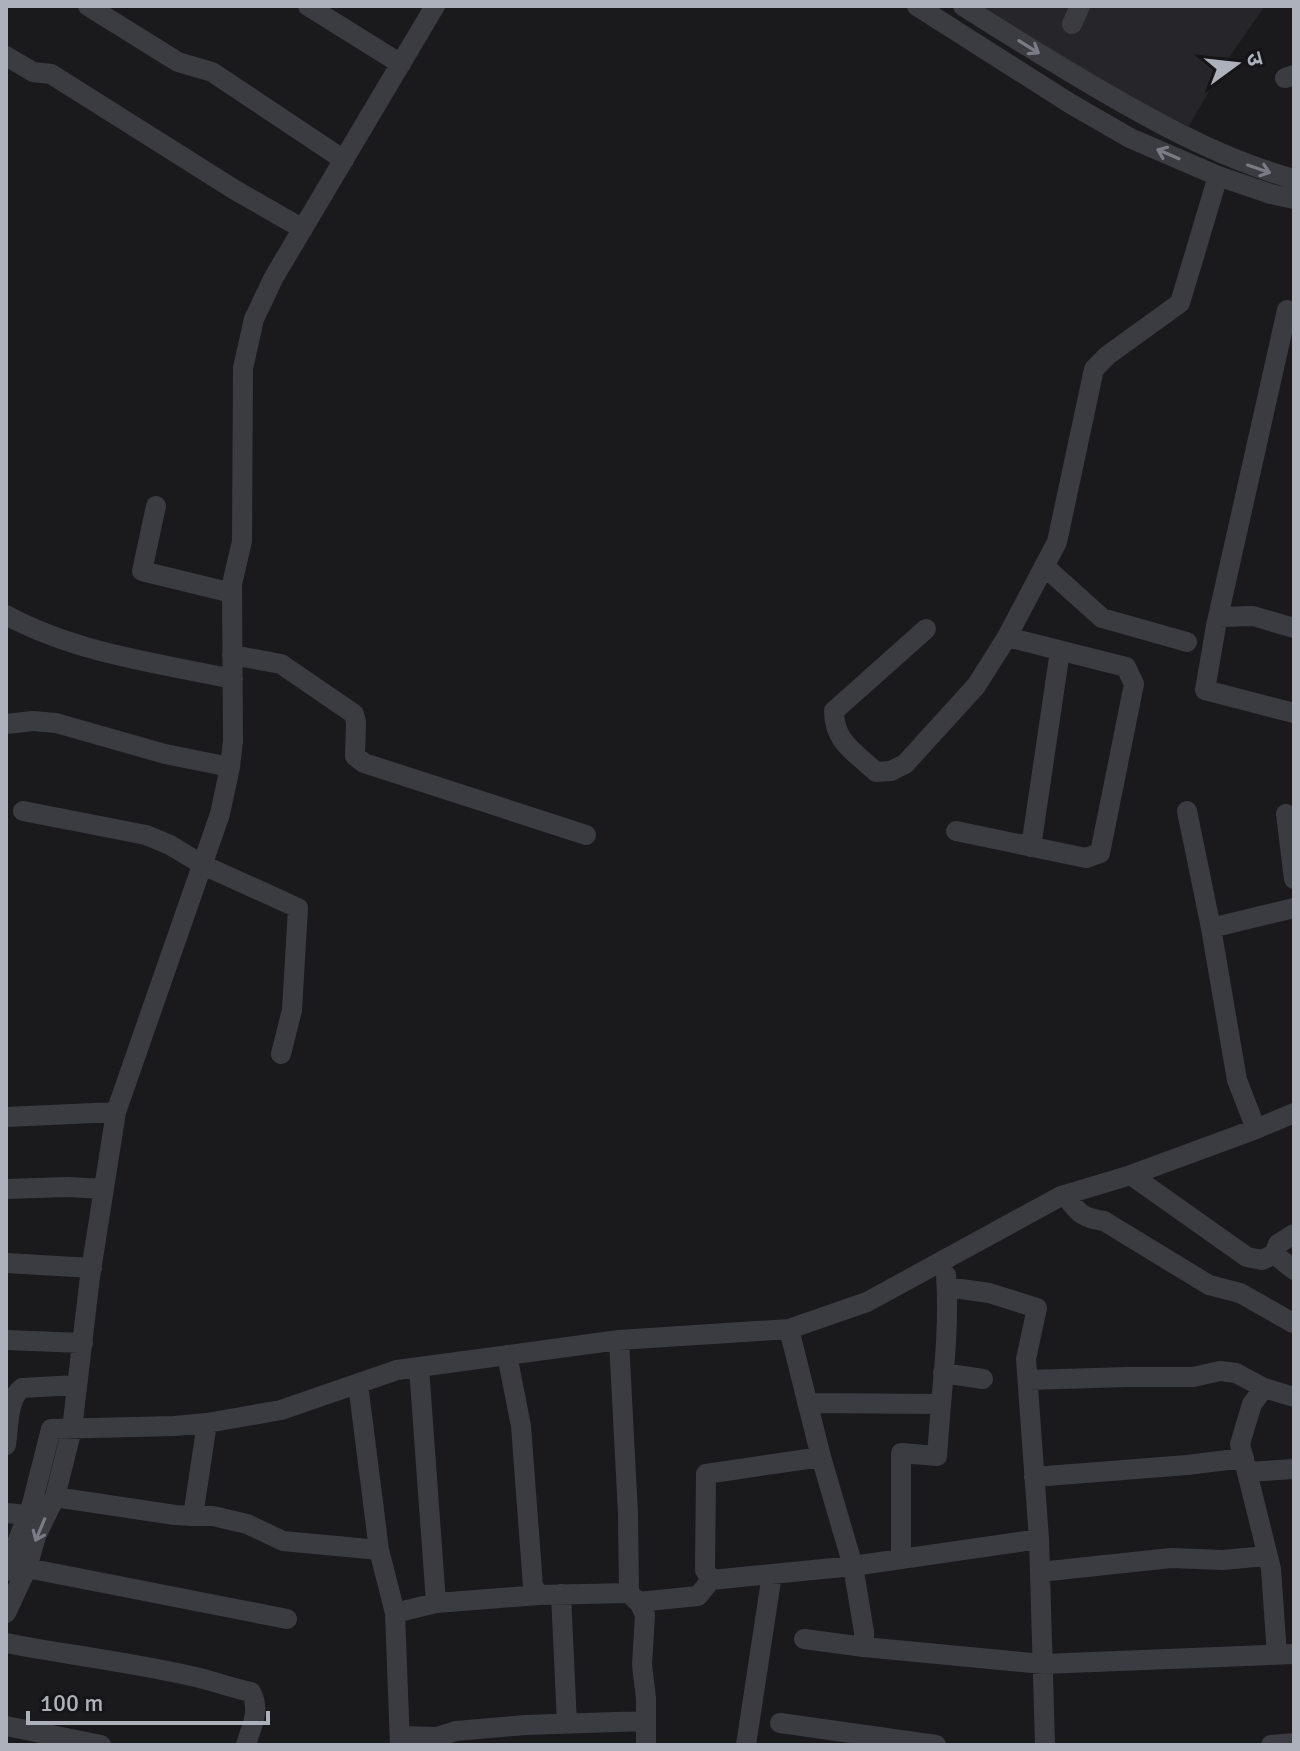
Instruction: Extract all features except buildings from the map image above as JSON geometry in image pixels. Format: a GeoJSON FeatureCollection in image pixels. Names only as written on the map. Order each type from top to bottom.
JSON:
{"type":"FeatureCollection","features":[{"type":"Feature","properties":{"kind":"street"},"geometry":{"type":"LineString","coordinates":[[88,6],[178,62],[212,72],[344,160]]}},
{"type":"Feature","properties":{"kind":"street"},"geometry":{"type":"LineString","coordinates":[[308,6],[401,64]]}},
{"type":"Feature","properties":{"kind":"street"},"geometry":{"type":"LineString","coordinates":[[6,1613],[55,1497],[72,1429],[116,1112],[220,814],[230,767],[233,741],[232,584],[242,541],[243,368],[254,319],[274,277],[435,6]]}},
{"type":"Feature","properties":{"kind":"street"},"geometry":{"type":"LineString","coordinates":[[917,6],[1130,138],[1218,176],[1294,199]]}},
{"type":"Feature","properties":{"kind":"street"},"geometry":{"type":"LineString","coordinates":[[963,6],[1154,120],[1214,151],[1260,170],[1294,179]]}},
{"type":"Feature","properties":{"kind":"street"},"geometry":{"type":"LineString","coordinates":[[6,56],[33,72],[51,74],[235,190],[303,229]]}},
{"type":"Feature","properties":{"kind":"street"},"geometry":{"type":"LineString","coordinates":[[926,629],[834,711],[838,736],[876,772],[891,771],[905,764],[976,686],[1007,637],[1057,542],[1094,369],[1108,355],[1180,303],[1218,176]]}},
{"type":"Feature","properties":{"kind":"street"},"geometry":{"type":"LineString","coordinates":[[1287,310],[1218,617],[1205,690],[1294,713]]}},
{"type":"Feature","properties":{"kind":"street"},"geometry":{"type":"LineString","coordinates":[[156,506],[142,571],[232,593]]}},
{"type":"Feature","properties":{"kind":"street"},"geometry":{"type":"LineString","coordinates":[[1044,566],[1102,618],[1187,642]]}},
{"type":"Feature","properties":{"kind":"street"},"geometry":{"type":"LineString","coordinates":[[6,615],[66,643],[233,679]]}},
{"type":"Feature","properties":{"kind":"street"},"geometry":{"type":"LineString","coordinates":[[1218,617],[1253,616],[1294,628]]}},
{"type":"Feature","properties":{"kind":"street"},"geometry":{"type":"LineString","coordinates":[[956,831],[1086,858],[1100,853],[1134,684],[1126,667],[1007,637]]}},
{"type":"Feature","properties":{"kind":"street"},"geometry":{"type":"LineString","coordinates":[[1031,847],[1060,651]]}},
{"type":"Feature","properties":{"kind":"street"},"geometry":{"type":"LineString","coordinates":[[232,655],[281,664],[354,714],[355,756],[364,763],[586,835]]}},
{"type":"Feature","properties":{"kind":"street"},"geometry":{"type":"LineString","coordinates":[[6,724],[33,721],[56,723],[165,754],[230,767]]}},
{"type":"Feature","properties":{"kind":"street"},"geometry":{"type":"LineString","coordinates":[[23,811],[146,835],[298,908],[292,1010],[281,1054]]}},
{"type":"Feature","properties":{"kind":"street"},"geometry":{"type":"LineString","coordinates":[[1187,811],[1237,1080],[1256,1129]]}},
{"type":"Feature","properties":{"kind":"street"},"geometry":{"type":"LineString","coordinates":[[1286,814],[1294,876]]}},
{"type":"Feature","properties":{"kind":"street"},"geometry":{"type":"LineString","coordinates":[[1211,928],[1294,908]]}},
{"type":"Feature","properties":{"kind":"street"},"geometry":{"type":"LineString","coordinates":[[6,1117],[116,1112]]}},
{"type":"Feature","properties":{"kind":"street"},"geometry":{"type":"LineString","coordinates":[[6,1571],[27,1515],[51,1429],[207,1423],[281,1410],[397,1370],[619,1340],[789,1329],[867,1302],[1065,1195],[1131,1175],[1294,1113]]}},
{"type":"Feature","properties":{"kind":"street"},"geometry":{"type":"LineString","coordinates":[[1131,1175],[1247,1257],[1262,1260],[1274,1254],[1278,1244],[1294,1234]]}},
{"type":"Feature","properties":{"kind":"street"},"geometry":{"type":"LineString","coordinates":[[6,1189],[104,1189]]}},
{"type":"Feature","properties":{"kind":"street"},"geometry":{"type":"LineString","coordinates":[[1065,1195],[1081,1215],[1104,1221],[1209,1285],[1240,1293],[1293,1323]]}},
{"type":"Feature","properties":{"kind":"street"},"geometry":{"type":"LineString","coordinates":[[1274,1254],[1294,1270]]}},
{"type":"Feature","properties":{"kind":"street"},"geometry":{"type":"LineString","coordinates":[[901,1559],[901,1453],[937,1456],[946,1349],[945,1259]]}},
{"type":"Feature","properties":{"kind":"street"},"geometry":{"type":"LineString","coordinates":[[6,1263],[92,1268]]}},
{"type":"Feature","properties":{"kind":"street"},"geometry":{"type":"LineString","coordinates":[[947,1287],[989,1293],[1037,1308],[1026,1359],[1039,1539],[1045,1745]]}},
{"type":"Feature","properties":{"kind":"street"},"geometry":{"type":"LineString","coordinates":[[789,1329],[821,1457],[853,1566],[864,1647]]}},
{"type":"Feature","properties":{"kind":"street"},"geometry":{"type":"LineString","coordinates":[[6,1340],[83,1343]]}},
{"type":"Feature","properties":{"kind":"street"},"geometry":{"type":"LineString","coordinates":[[619,1340],[634,1598],[645,1615],[642,1665],[646,1745]]}},
{"type":"Feature","properties":{"kind":"street"},"geometry":{"type":"LineString","coordinates":[[507,1355],[521,1426],[533,1586],[539,1595]]}},
{"type":"Feature","properties":{"kind":"street"},"geometry":{"type":"LineString","coordinates":[[419,1367],[436,1603]]}},
{"type":"Feature","properties":{"kind":"street"},"geometry":{"type":"LineString","coordinates":[[1028,1380],[1193,1377],[1220,1371],[1236,1373],[1264,1388],[1294,1397]]}},
{"type":"Feature","properties":{"kind":"street"},"geometry":{"type":"LineString","coordinates":[[943,1373],[983,1379]]}},
{"type":"Feature","properties":{"kind":"street"},"geometry":{"type":"LineString","coordinates":[[358,1384],[379,1550],[395,1613],[400,1741],[437,1737],[456,1731],[532,1735],[567,1724],[646,1721]]}},
{"type":"Feature","properties":{"kind":"street"},"geometry":{"type":"LineString","coordinates":[[6,1445],[17,1391],[28,1387],[77,1385]]}},
{"type":"Feature","properties":{"kind":"street"},"geometry":{"type":"LineString","coordinates":[[804,1639],[1043,1664],[1286,1654],[1271,1569],[1240,1444],[1252,1404],[1264,1388]]}},
{"type":"Feature","properties":{"kind":"street"},"geometry":{"type":"LineString","coordinates":[[807,1403],[941,1404]]}},
{"type":"Feature","properties":{"kind":"street"},"geometry":{"type":"LineString","coordinates":[[193,1516],[207,1423]]}},
{"type":"Feature","properties":{"kind":"street"},"geometry":{"type":"LineString","coordinates":[[711,1580],[705,1570],[706,1474],[821,1457]]}},
{"type":"Feature","properties":{"kind":"street"},"geometry":{"type":"LineString","coordinates":[[1034,1477],[1187,1465],[1294,1469]]}},
{"type":"Feature","properties":{"kind":"street"},"geometry":{"type":"LineString","coordinates":[[55,1497],[175,1515],[213,1516],[247,1524],[283,1541],[379,1550]]}},
{"type":"Feature","properties":{"kind":"street"},"geometry":{"type":"LineString","coordinates":[[6,1513],[27,1515]]}},
{"type":"Feature","properties":{"kind":"street"},"geometry":{"type":"LineString","coordinates":[[395,1613],[436,1603],[539,1595],[634,1598],[698,1596],[711,1580],[853,1566],[1039,1539]]}},
{"type":"Feature","properties":{"kind":"street"},"geometry":{"type":"LineString","coordinates":[[1040,1572],[1171,1558],[1223,1560],[1266,1556]]}},
{"type":"Feature","properties":{"kind":"street"},"geometry":{"type":"LineString","coordinates":[[27,1568],[287,1619]]}},
{"type":"Feature","properties":{"kind":"street"},"geometry":{"type":"LineString","coordinates":[[746,1745],[772,1574]]}},
{"type":"Feature","properties":{"kind":"street"},"geometry":{"type":"LineString","coordinates":[[561,1594],[567,1724]]}},
{"type":"Feature","properties":{"kind":"street"},"geometry":{"type":"LineString","coordinates":[[6,1643],[178,1673],[251,1692],[257,1710],[246,1745]]}},
{"type":"Feature","properties":{"kind":"street"},"geometry":{"type":"LineString","coordinates":[[780,1723],[936,1745]]}},
{"type":"Feature","properties":{"kind":"street"},"geometry":{"type":"LineString","coordinates":[[6,1726],[101,1745]]}},
{"type":"Feature","properties":{"kind":"street"},"geometry":{"type":"LineString","coordinates":[[1271,1745],[1294,1743]]}},
{"type":"Feature","properties":{"kind":"shaded area"},"geometry":{"type":"Polygon","coordinates":[[[974,6],[1265,6],[1225,63],[1189,126],[1109,89],[974,6]]]}}]}
